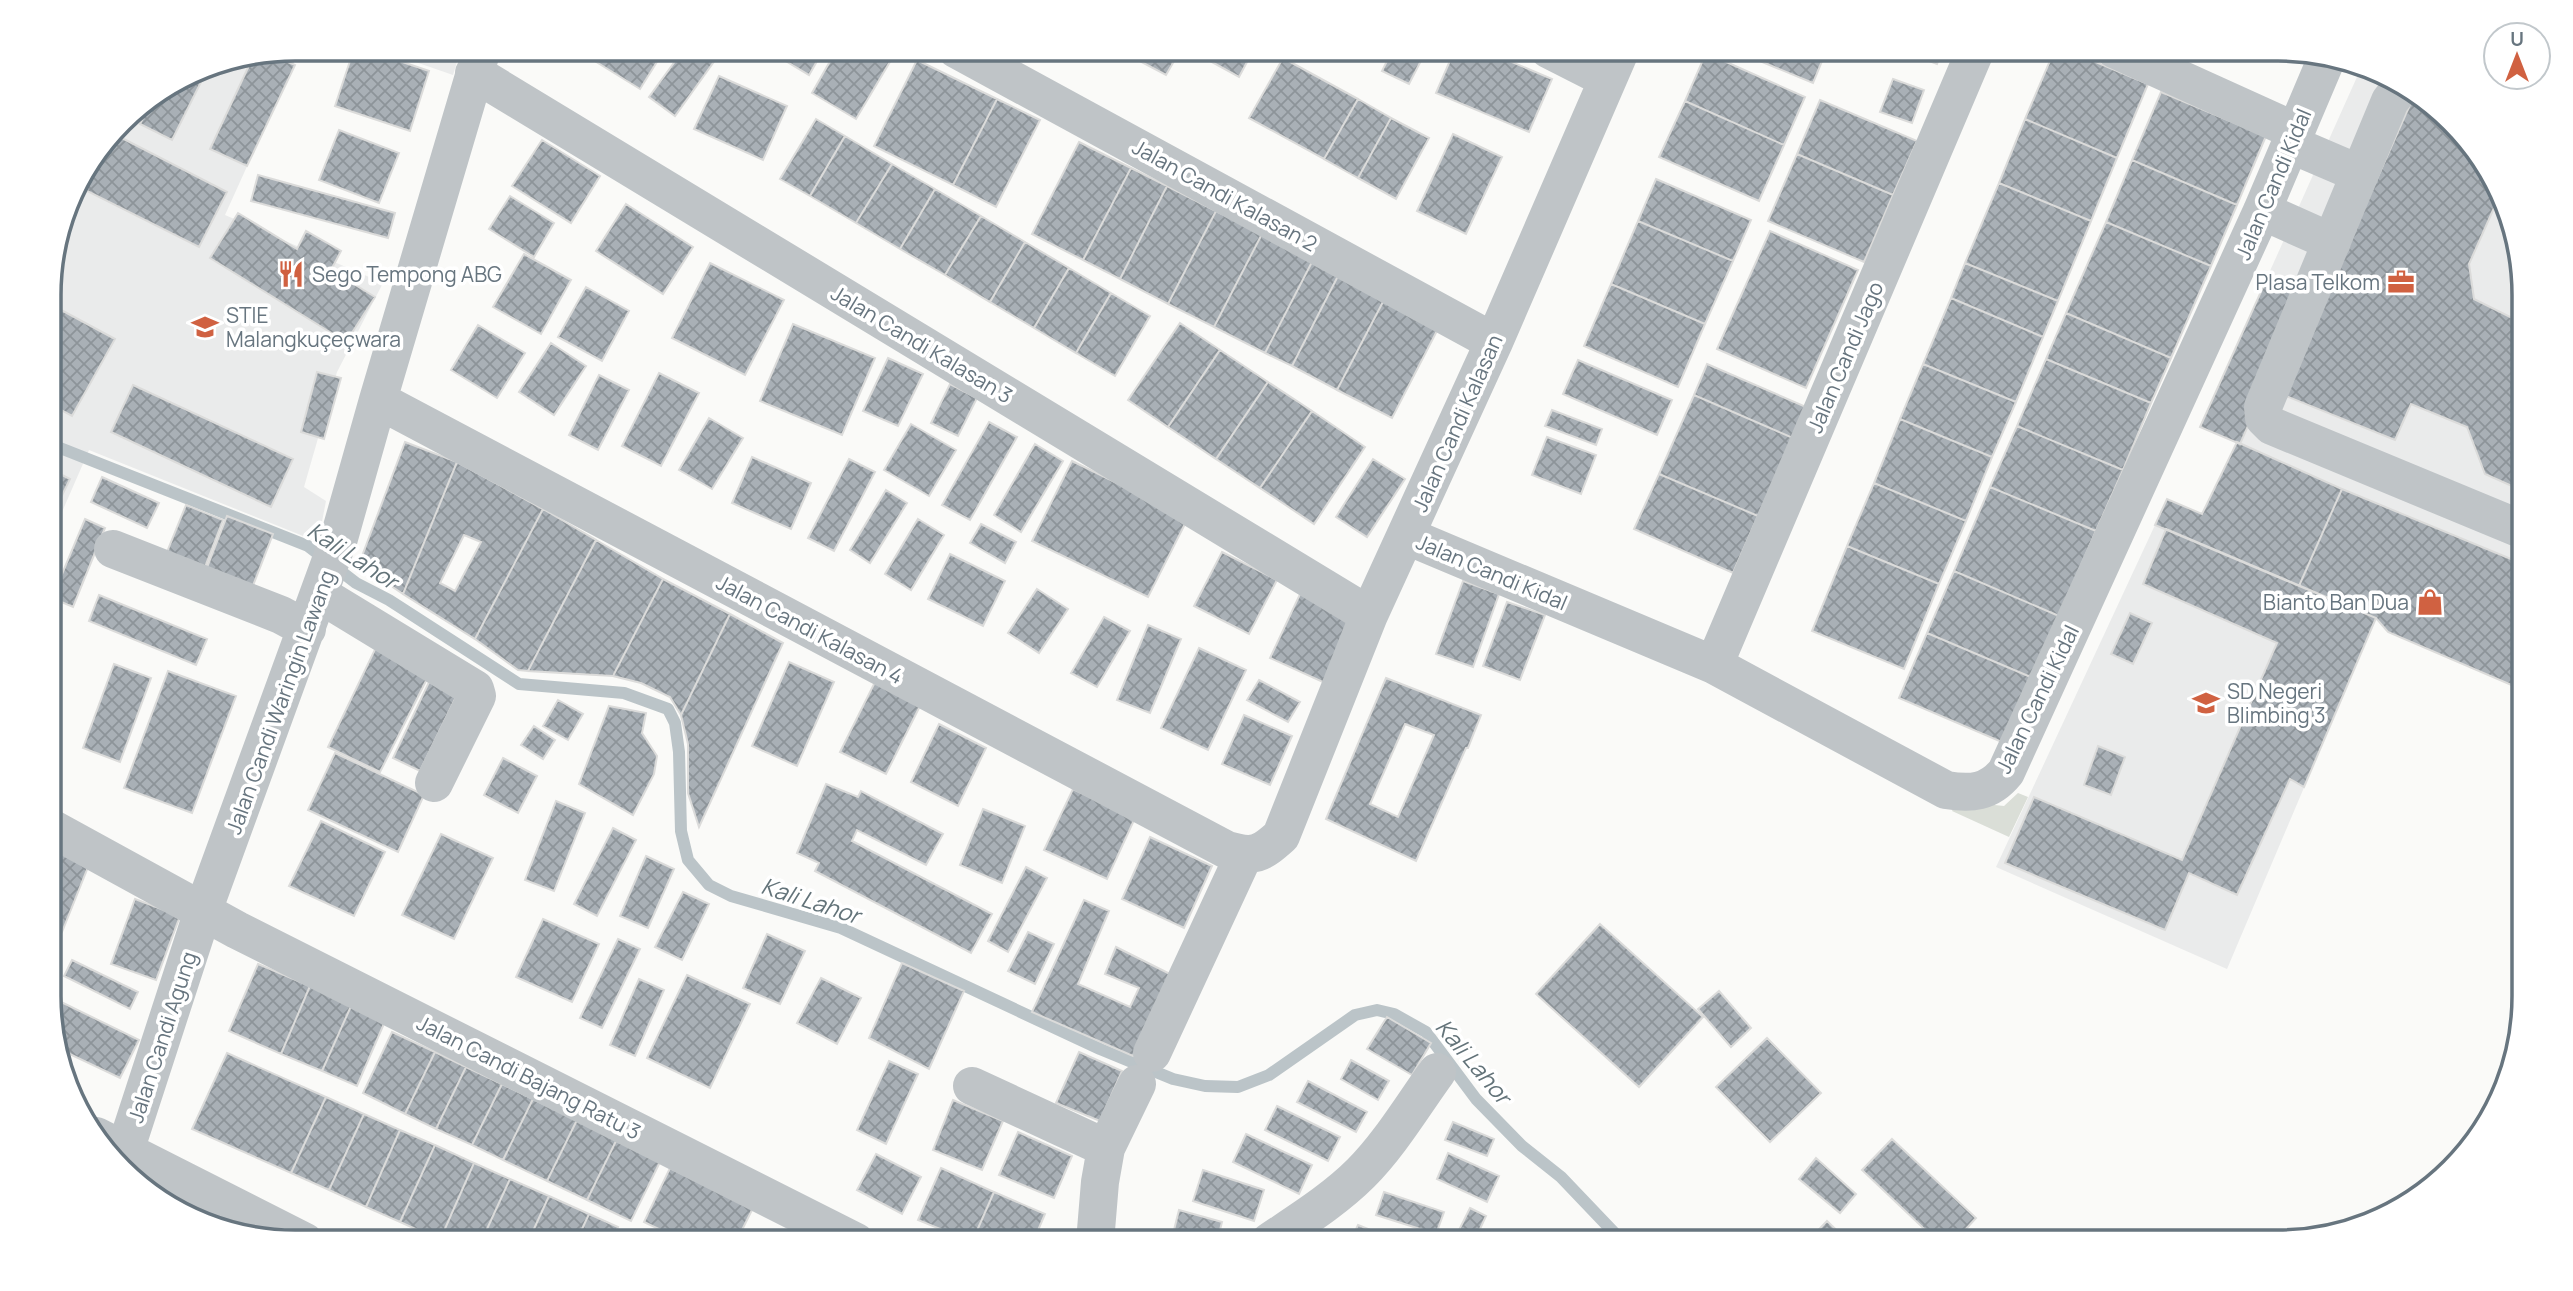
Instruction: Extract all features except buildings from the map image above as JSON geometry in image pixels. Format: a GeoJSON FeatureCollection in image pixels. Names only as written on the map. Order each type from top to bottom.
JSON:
{"type":"FeatureCollection","features":[{"type":"Feature","properties":{"kind":"street","name":"Jalan Candi Jago"},"geometry":{"type":"LineString","coordinates":[[1714,665],[1971,61]]}},
{"type":"Feature","properties":{"kind":"street"},"geometry":{"type":"LineString","coordinates":[[2138,61],[2360,174]]}},
{"type":"Feature","properties":{"kind":"street","name":"Jalan Candi Waringin Lawang"},"geometry":{"type":"LineString","coordinates":[[203,911],[323,583],[478,62]]}},
{"type":"Feature","properties":{"kind":"street","name":"Jalan Candi Kalasan 3"},"geometry":{"type":"LineString","coordinates":[[479,62],[1369,615]]}},
{"type":"Feature","properties":{"kind":"street","name":"Jalan Candi Kalasan 2"},"geometry":{"type":"LineString","coordinates":[[979,62],[1494,342]]}},
{"type":"Feature","properties":{"kind":"street","name":"Jalan Candi Kalasan"},"geometry":{"type":"LineString","coordinates":[[1244,855],[1264,852],[1281,835],[1369,615],[1494,342],[1614,64]]}},
{"type":"Feature","properties":{"kind":"street","name":"Jalan Candi Kidal"},"geometry":{"type":"LineString","coordinates":[[1407,536],[1714,665],[1946,790],[1978,793],[2000,780],[2006,772],[2262,211],[2323,66]]}},
{"type":"Feature","properties":{"kind":"street"},"geometry":{"type":"LineString","coordinates":[[2396,94],[2390,101],[2263,407],[2264,418],[2272,426],[2512,525]]}},
{"type":"Feature","properties":{"kind":"street"},"geometry":{"type":"LineString","coordinates":[[2262,211],[2332,242]]}},
{"type":"Feature","properties":{"kind":"street","name":"Jalan Candi Kalasan 4"},"geometry":{"type":"LineString","coordinates":[[377,400],[1215,843],[1244,855]]}},
{"type":"Feature","properties":{"kind":"street"},"geometry":{"type":"LineString","coordinates":[[113,549],[281,615],[323,583],[475,689],[477,696],[434,783]]}},
{"type":"Feature","properties":{"kind":"street","name":"Jalan Candi Bajang Ratu 3"},"geometry":{"type":"LineString","coordinates":[[61,834],[203,911],[832,1230]]}},
{"type":"Feature","properties":{"kind":"street"},"geometry":{"type":"LineString","coordinates":[[1097,1230],[1100,1182],[1106,1148],[1244,855]]}},
{"type":"Feature","properties":{"kind":"street","name":"Jalan Candi Agung"},"geometry":{"type":"LineString","coordinates":[[116,1146],[203,911]]}},
{"type":"Feature","properties":{"kind":"street"},"geometry":{"type":"LineString","coordinates":[[1287,1230],[1361,1173],[1437,1072]]}},
{"type":"Feature","properties":{"kind":"street"},"geometry":{"type":"LineString","coordinates":[[972,1086],[1106,1148]]}},
{"type":"Feature","properties":{"kind":"street"},"geometry":{"type":"LineString","coordinates":[[124,1155],[278,1229]]}},
{"type":"Feature","properties":{"kind":"shaded area","name":"STIE Malangkuçeçwara"},"geometry":{"type":"Polygon","coordinates":[[[294,62],[225,215],[383,283],[337,372],[304,487],[326,501],[318,542],[89,450],[62,513],[62,280],[69,234],[85,192],[119,141],[141,119],[165,101],[220,74],[249,66],[294,62]]]}},
{"type":"Feature","properties":{"kind":"shaded area"},"geometry":{"type":"Polygon","coordinates":[[[415,62],[457,62],[453,75],[415,62]]]}},
{"type":"Feature","properties":{"kind":"shaded area"},"geometry":{"type":"Polygon","coordinates":[[[2358,76],[2381,85],[2432,119],[2454,141],[2488,192],[2504,234],[2512,295],[2512,559],[2200,427],[2358,76]]]}},
{"type":"Feature","properties":{"kind":"shaded area","name":"SD Negeri Blimbing 3"},"geometry":{"type":"Polygon","coordinates":[[[2155,525],[2376,618],[2227,969],[1996,867],[2155,525]]]}},
{"type":"Feature","properties":{"kind":"shaded area"},"geometry":{"type":"Polygon","coordinates":[[[2018,793],[2028,797],[2009,837],[1952,811],[1958,797],[2004,806],[2018,793]]]}},
{"type":"Feature","properties":{"kind":"waterway","name":"Kali Lahor"},"geometry":{"type":"LineString","coordinates":[[62,449],[308,546],[356,583],[389,600],[519,684],[624,693],[668,709],[675,723],[679,752],[681,831],[688,860],[709,885],[731,896],[841,928],[1100,1049],[1173,1079],[1205,1086],[1238,1087],[1269,1075],[1355,1015],[1377,1010],[1394,1014],[1426,1032],[1476,1099],[1522,1146],[1561,1177],[1611,1229]]}},
{"type":"Feature","properties":{"kind":"place","name":"Sego Tempong ABG"},"geometry":{"type":"Point","coordinates":[291,274]}},
{"type":"Feature","properties":{"kind":"place","name":"Plasa Telkom"},"geometry":{"type":"Point","coordinates":[2401,282]}},
{"type":"Feature","properties":{"kind":"place","name":"STIE Malangkuçeçwara"},"geometry":{"type":"Point","coordinates":[205,327]}},
{"type":"Feature","properties":{"kind":"place","name":"Bianto Ban Dua"},"geometry":{"type":"Point","coordinates":[2430,602]}},
{"type":"Feature","properties":{"kind":"place","name":"SD Negeri Blimbing 3"},"geometry":{"type":"Point","coordinates":[2206,703]}}]}
